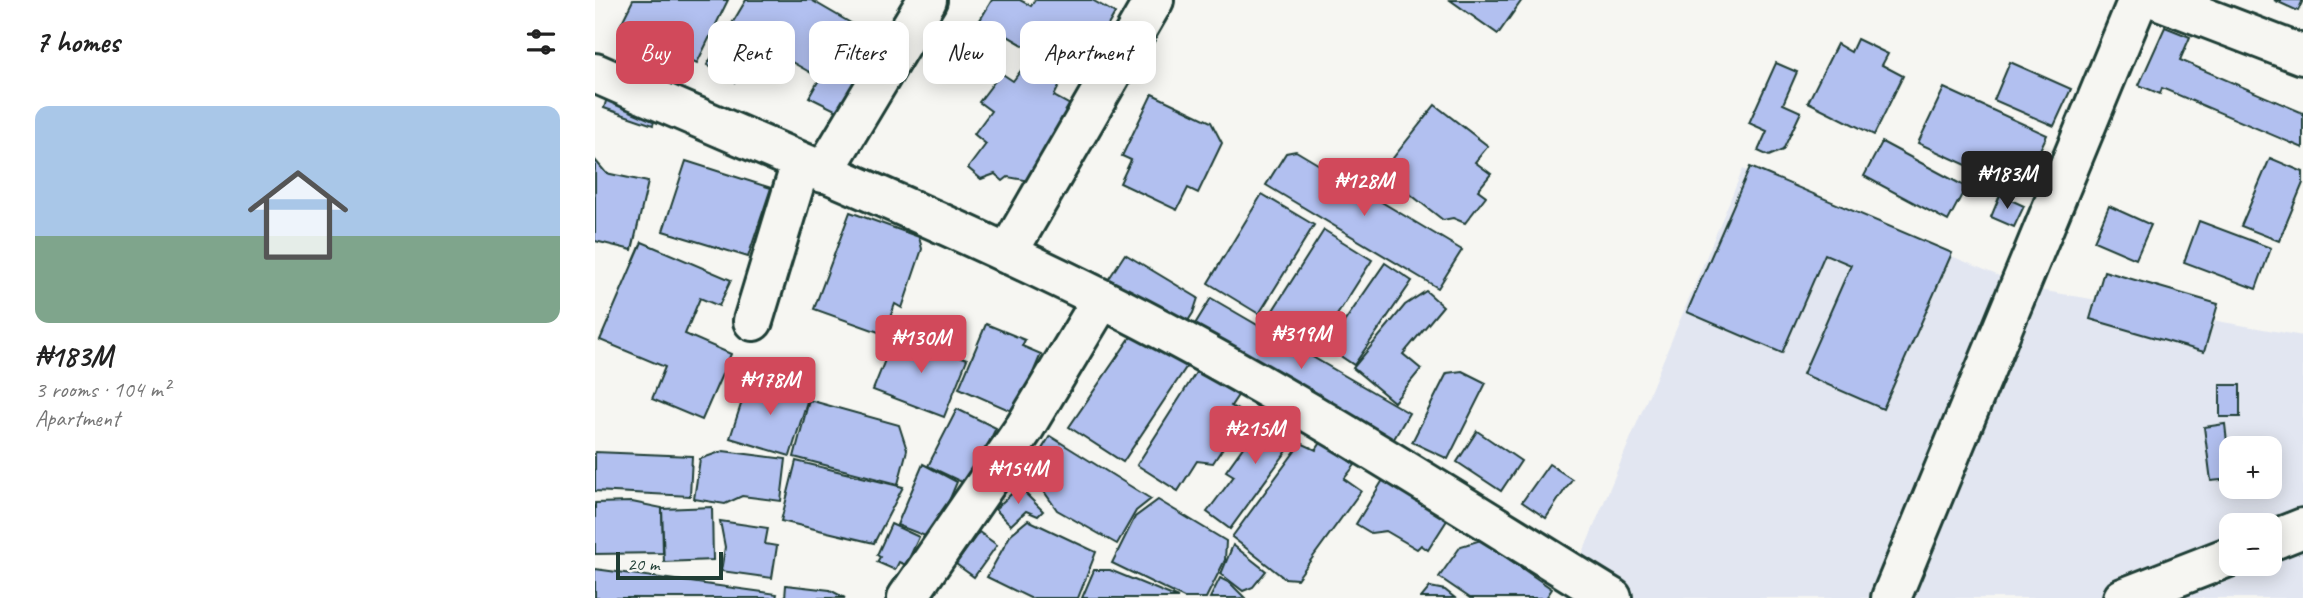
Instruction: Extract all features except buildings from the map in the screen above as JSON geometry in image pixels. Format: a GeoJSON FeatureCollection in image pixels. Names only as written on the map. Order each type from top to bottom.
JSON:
{"type":"FeatureCollection","features":[{"type":"Feature","properties":{"kind":"street"},"geometry":{"type":"LineString","coordinates":[[753,321],[812,168],[927,0]]}},
{"type":"Feature","properties":{"kind":"street"},"geometry":{"type":"LineString","coordinates":[[1007,254],[1154,0]]}},
{"type":"Feature","properties":{"kind":"street"},"geometry":{"type":"LineString","coordinates":[[1891,598],[2138,0]]}},
{"type":"Feature","properties":{"kind":"street"},"geometry":{"type":"LineString","coordinates":[[2159,0],[2303,55]]}},
{"type":"Feature","properties":{"kind":"street"},"geometry":{"type":"LineString","coordinates":[[595,73],[1007,254],[1102,299],[1288,401],[1612,598]]}},
{"type":"Feature","properties":{"kind":"street"},"geometry":{"type":"LineString","coordinates":[[907,598],[1025,427],[1102,299]]}},
{"type":"Feature","properties":{"kind":"street"},"geometry":{"type":"LineString","coordinates":[[2282,536],[2303,528]]}},
{"type":"Feature","properties":{"kind":"street"},"geometry":{"type":"LineString","coordinates":[[2123,598],[2219,561]]}},
{"type":"Feature","properties":{"kind":"shaded area"},"geometry":{"type":"Polygon","coordinates":[[[1743,169],[2028,288],[2303,336],[2303,598],[1564,598],[1743,169]]]}}]}
